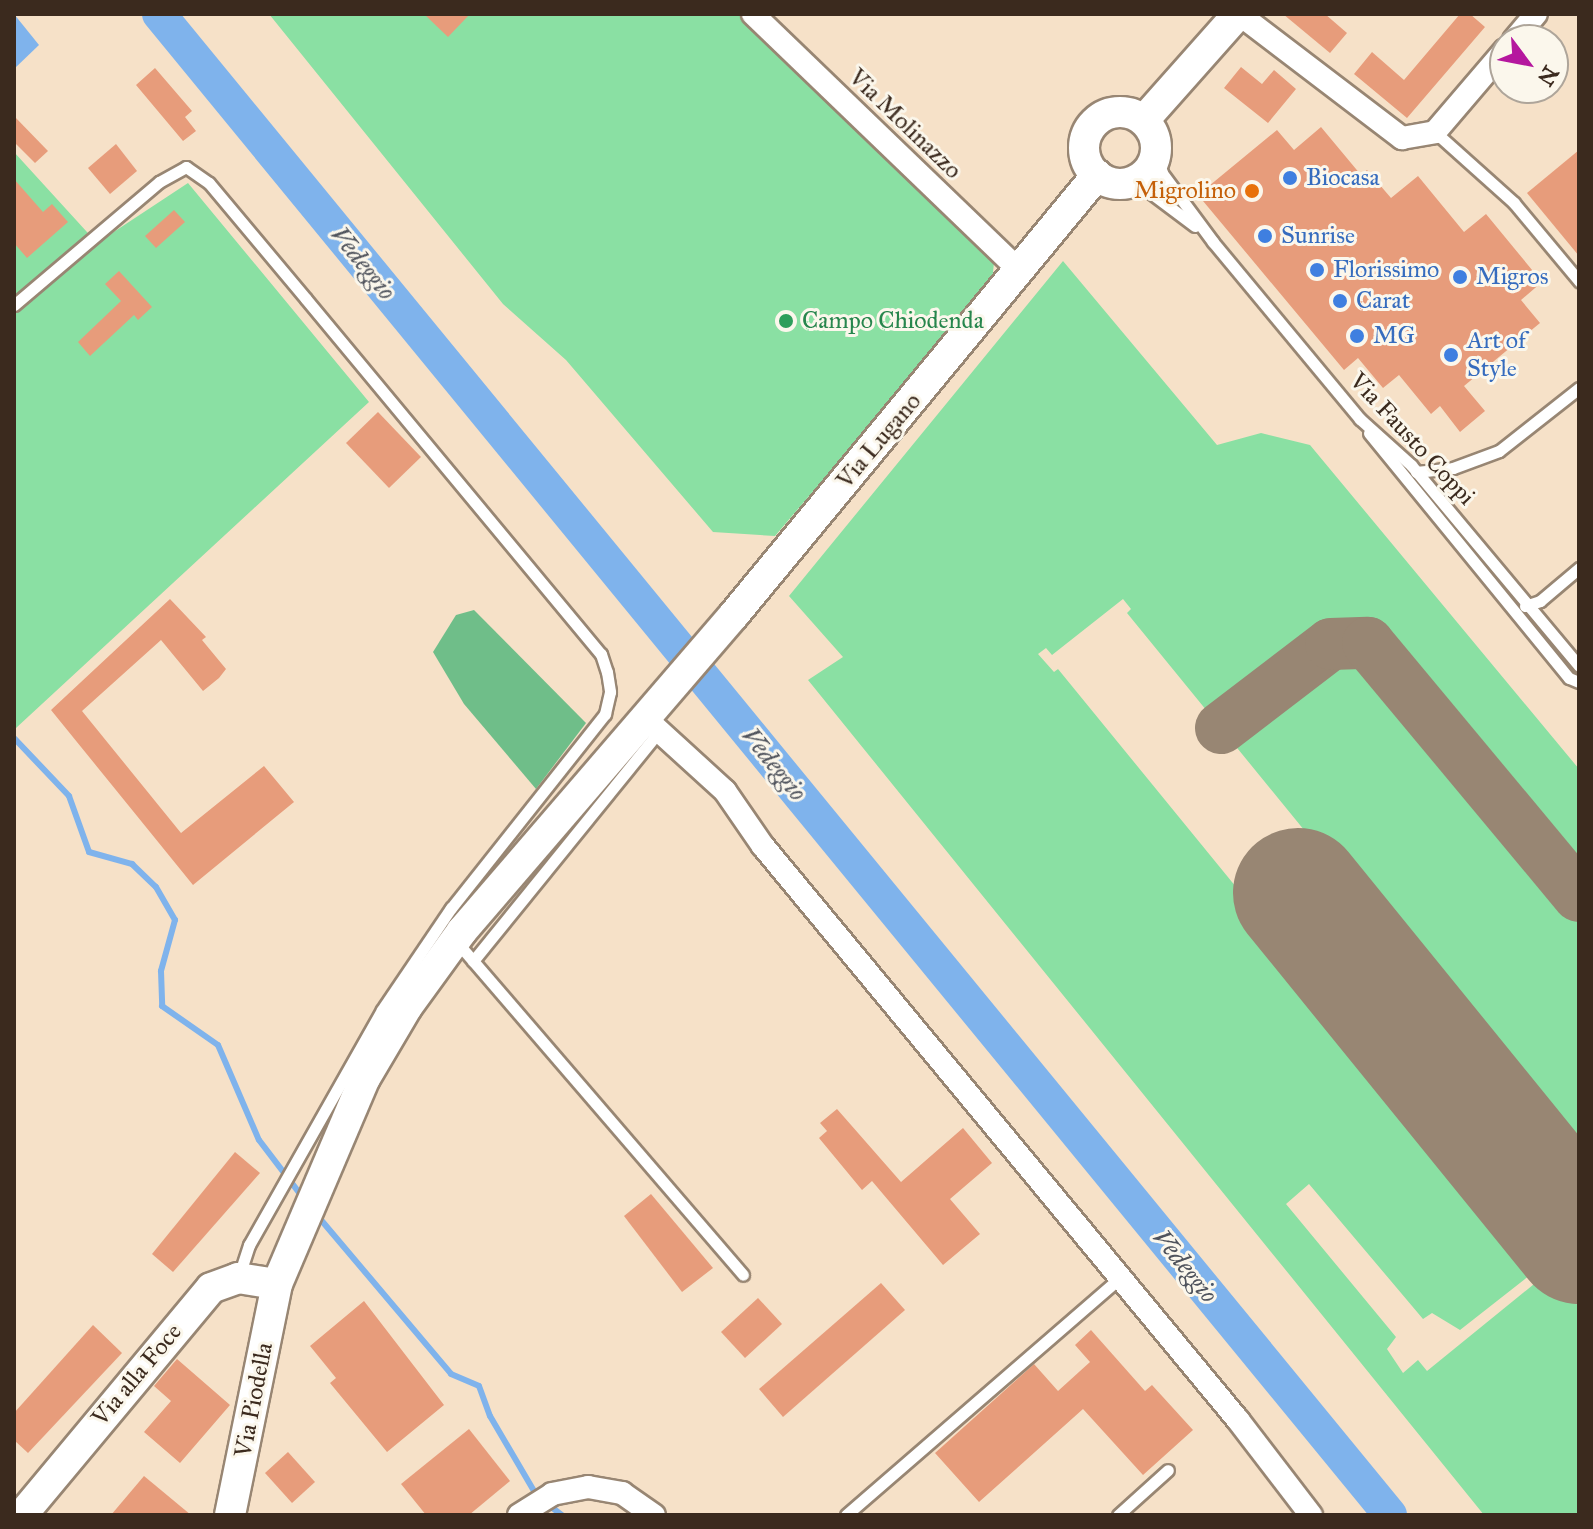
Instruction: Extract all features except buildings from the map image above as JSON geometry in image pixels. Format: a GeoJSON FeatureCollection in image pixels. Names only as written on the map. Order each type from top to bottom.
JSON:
{"type":"FeatureCollection","features":[{"type":"Feature","properties":{"kind":"main road"},"geometry":{"type":"LineString","coordinates":[[1144,120],[1239,14]]}},
{"type":"Feature","properties":{"kind":"main road"},"geometry":{"type":"LineString","coordinates":[[1120,112],[1144,120],[1156,141],[1156,154],[1152,166],[1135,181],[1115,184],[1097,175],[1089,166],[1085,141],[1097,120],[1120,112]]}},
{"type":"Feature","properties":{"kind":"main road","name":"Via Lugano"},"geometry":{"type":"LineString","coordinates":[[464,951],[733,616],[1021,272],[1097,175]]}},
{"type":"Feature","properties":{"kind":"main road","name":"Via Piodella"},"geometry":{"type":"LineString","coordinates":[[230,1515],[277,1284],[302,1216],[305,1177],[365,1078],[464,951]]}},
{"type":"Feature","properties":{"kind":"main road"},"geometry":{"type":"LineString","coordinates":[[238,1278],[277,1284]]}},
{"type":"Feature","properties":{"kind":"main road","name":"Via alla Foce"},"geometry":{"type":"LineString","coordinates":[[22,1515],[211,1288],[238,1278]]}},
{"type":"Feature","properties":{"kind":"street","name":"Via Molinazzo"},"geometry":{"type":"LineString","coordinates":[[753,14],[1021,272]]}},
{"type":"Feature","properties":{"kind":"street"},"geometry":{"type":"LineString","coordinates":[[1239,14],[1402,138],[1435,132],[1489,69]]}},
{"type":"Feature","properties":{"kind":"street"},"geometry":{"type":"LineString","coordinates":[[654,718],[725,791],[763,846],[1120,1278],[1311,1515]]}},
{"type":"Feature","properties":{"kind":"street"},"geometry":{"type":"LineString","coordinates":[[524,1511],[552,1494],[588,1487],[622,1493],[654,1515]]}},
{"type":"Feature","properties":{"kind":"lane"},"geometry":{"type":"LineString","coordinates":[[1435,132],[1514,203],[1579,281]]}},
{"type":"Feature","properties":{"kind":"lane","name":"Via Fausto Coppi"},"geometry":{"type":"LineString","coordinates":[[1156,154],[1162,173],[1213,242],[1360,419],[1416,472],[1579,666]]}},
{"type":"Feature","properties":{"kind":"lane"},"geometry":{"type":"LineString","coordinates":[[14,305],[159,182],[186,167],[209,183],[306,299],[601,654],[607,672],[610,692],[605,714],[451,908],[382,1010],[305,1177],[282,1190],[249,1245],[238,1278]]}},
{"type":"Feature","properties":{"kind":"lane","name":"Via Fausto Coppi"},"geometry":{"type":"LineString","coordinates":[[1135,181],[1213,242]]}},
{"type":"Feature","properties":{"kind":"lane"},"geometry":{"type":"LineString","coordinates":[[1416,472],[1453,468],[1499,451],[1579,388]]}},
{"type":"Feature","properties":{"kind":"lane"},"geometry":{"type":"LineString","coordinates":[[1360,419],[1386,460],[1444,530],[1569,678],[1579,682]]}},
{"type":"Feature","properties":{"kind":"lane"},"geometry":{"type":"LineString","coordinates":[[1444,530],[1513,600],[1529,606],[1579,568]]}},
{"type":"Feature","properties":{"kind":"lane"},"geometry":{"type":"LineString","coordinates":[[464,951],[743,1275]]}},
{"type":"Feature","properties":{"kind":"lane"},"geometry":{"type":"LineString","coordinates":[[846,1515],[1120,1278]]}},
{"type":"Feature","properties":{"kind":"lane"},"geometry":{"type":"LineString","coordinates":[[1118,1515],[1168,1470]]}},
{"type":"Feature","properties":{"kind":"green space"},"geometry":{"type":"Polygon","coordinates":[[[269,14],[742,14],[828,104],[853,117],[994,263],[992,281],[775,536],[713,532],[566,360],[503,304],[269,14]]]}},
{"type":"Feature","properties":{"kind":"green space"},"geometry":{"type":"Polygon","coordinates":[[[14,152],[97,243],[188,183],[369,402],[16,728],[14,152]]]}},
{"type":"Feature","properties":{"kind":"green space"},"geometry":{"type":"Polygon","coordinates":[[[1063,261],[1217,445],[1261,433],[1310,445],[1579,769],[1579,1167],[1127,613],[1131,609],[1123,599],[1052,655],[1046,648],[1038,654],[1054,672],[1058,669],[1544,1264],[1460,1330],[1432,1313],[1423,1319],[1309,1184],[1286,1204],[1396,1337],[1387,1349],[1403,1373],[1418,1360],[1427,1371],[1550,1271],[1579,1307],[1579,1515],[1484,1515],[808,680],[843,657],[789,596],[1063,261]]]}},
{"type":"Feature","properties":{"kind":"green space"},"geometry":{"type":"Polygon","coordinates":[[[474,610],[586,723],[536,789],[464,704],[433,652],[456,615],[474,610]]]}},
{"type":"Feature","properties":{"kind":"water"},"geometry":{"type":"Polygon","coordinates":[[[14,14],[39,45],[14,69],[14,14]]]}},
{"type":"Feature","properties":{"kind":"waterway","name":"Vedeggio"},"geometry":{"type":"LineString","coordinates":[[159,14],[1390,1515]]}},
{"type":"Feature","properties":{"kind":"waterway"},"geometry":{"type":"LineString","coordinates":[[14,738],[69,796],[89,852],[132,864],[156,887],[175,920],[161,971],[162,1006],[218,1045],[259,1140],[304,1199]]}},
{"type":"Feature","properties":{"kind":"waterway"},"geometry":{"type":"LineString","coordinates":[[316,1214],[451,1374],[479,1386],[490,1416],[537,1496]]}},
{"type":"Feature","properties":{"kind":"waterway"},"geometry":{"type":"LineString","coordinates":[[546,1503],[562,1515]]}},
{"type":"Feature","properties":{"kind":"taxiway"},"geometry":{"type":"LineString","coordinates":[[1221,728],[1331,644],[1368,643],[1579,896]]}},
{"type":"Feature","properties":{"kind":"runway"},"geometry":{"type":"LineString","coordinates":[[1298,893],[1579,1239]]}},
{"type":"Feature","properties":{"kind":"place","name":"Biocasa"},"geometry":{"type":"Point","coordinates":[1290,178]}},
{"type":"Feature","properties":{"kind":"place","name":"Migrolino"},"geometry":{"type":"Point","coordinates":[1252,191]}},
{"type":"Feature","properties":{"kind":"place","name":"Sunrise"},"geometry":{"type":"Point","coordinates":[1265,236]}},
{"type":"Feature","properties":{"kind":"place","name":"Florissimo"},"geometry":{"type":"Point","coordinates":[1317,270]}},
{"type":"Feature","properties":{"kind":"place","name":"Migros"},"geometry":{"type":"Point","coordinates":[1460,277]}},
{"type":"Feature","properties":{"kind":"place","name":"Carat"},"geometry":{"type":"Point","coordinates":[1340,301]}},
{"type":"Feature","properties":{"kind":"place","name":"Campo Chiodenda"},"geometry":{"type":"Point","coordinates":[786,321]}},
{"type":"Feature","properties":{"kind":"place","name":"MG"},"geometry":{"type":"Point","coordinates":[1357,336]}},
{"type":"Feature","properties":{"kind":"place","name":"Art of Style"},"geometry":{"type":"Point","coordinates":[1451,355]}}]}
